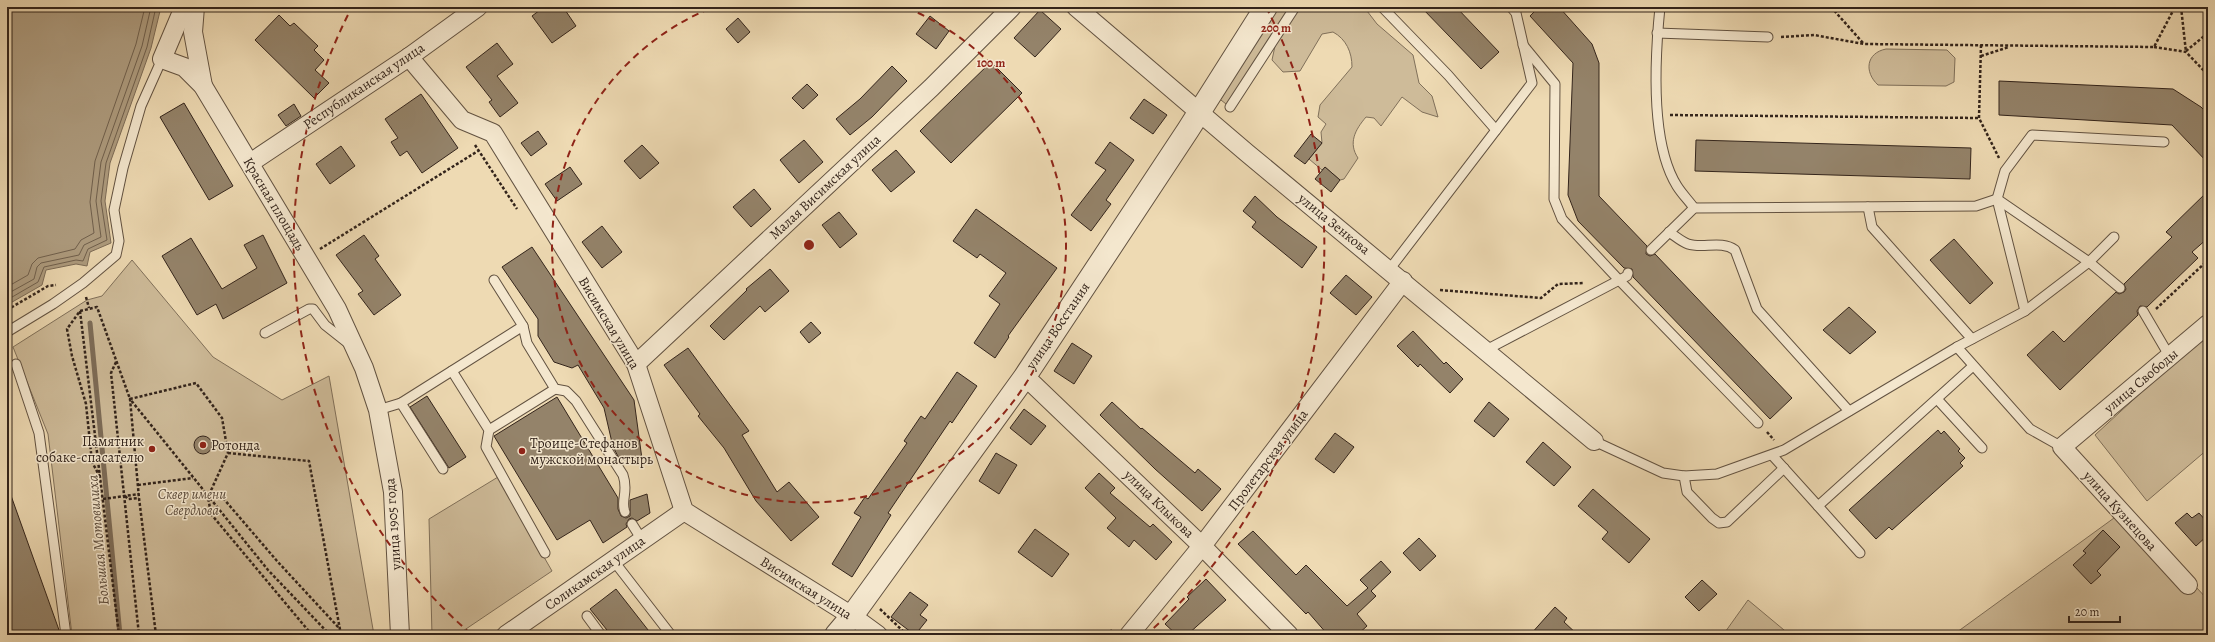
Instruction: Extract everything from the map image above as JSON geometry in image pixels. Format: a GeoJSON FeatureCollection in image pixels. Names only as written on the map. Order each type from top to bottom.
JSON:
{"type":"FeatureCollection","features":[{"type":"Feature","properties":{"kind":"street"},"geometry":{"type":"LineString","coordinates":[[162,59],[184,7]]}},
{"type":"Feature","properties":{"kind":"street"},"geometry":{"type":"LineString","coordinates":[[195,7],[193,32],[203,86]]}},
{"type":"Feature","properties":{"kind":"street","name":"Республиканская улица"},"geometry":{"type":"LineString","coordinates":[[250,164],[409,57],[478,7]]}},
{"type":"Feature","properties":{"kind":"street","name":"Малая Висимская улица"},"geometry":{"type":"LineString","coordinates":[[636,364],[931,88],[1012,7]]}},
{"type":"Feature","properties":{"kind":"street","name":"улица Зенкова"},"geometry":{"type":"LineString","coordinates":[[1076,7],[1594,441]]}},
{"type":"Feature","properties":{"kind":"street","name":"улица Восстания"},"geometry":{"type":"LineString","coordinates":[[836,635],[852,616],[1024,378],[1266,7]]}},
{"type":"Feature","properties":{"kind":"street","name":"Висимская улица"},"geometry":{"type":"LineString","coordinates":[[409,57],[462,120],[493,133],[636,364],[684,511],[852,616],[878,635]]}},
{"type":"Feature","properties":{"kind":"street","name":"Красная площадь"},"geometry":{"type":"LineString","coordinates":[[162,59],[184,67],[203,86],[336,309],[364,368]]}},
{"type":"Feature","properties":{"kind":"street","name":"Пролетарская улица"},"geometry":{"type":"LineString","coordinates":[[1129,635],[1202,546],[1396,275]]}},
{"type":"Feature","properties":{"kind":"street","name":"улица Свободы"},"geometry":{"type":"LineString","coordinates":[[2068,443],[2208,324]]}},
{"type":"Feature","properties":{"kind":"street","name":"улица 1905 года"},"geometry":{"type":"LineString","coordinates":[[364,368],[378,410],[393,492],[400,635]]}},
{"type":"Feature","properties":{"kind":"street","name":"улица Клыкова"},"geometry":{"type":"LineString","coordinates":[[1024,378],[1033,384],[1202,546],[1289,635]]}},
{"type":"Feature","properties":{"kind":"street","name":"улица Кузнецова"},"geometry":{"type":"LineString","coordinates":[[2068,443],[2188,585]]}},
{"type":"Feature","properties":{"kind":"street","name":"Соликамская улица"},"geometry":{"type":"LineString","coordinates":[[506,635],[684,511]]}},
{"type":"Feature","properties":{"kind":"lane"},"geometry":{"type":"LineString","coordinates":[[1230,107],[1295,7]]}},
{"type":"Feature","properties":{"kind":"lane"},"geometry":{"type":"LineString","coordinates":[[1396,275],[1496,130],[1532,83],[1516,13],[1511,7]]}},
{"type":"Feature","properties":{"kind":"lane"},"geometry":{"type":"LineString","coordinates":[[1660,7],[1657,33],[1657,115],[1664,154],[1677,186],[1694,208]]}},
{"type":"Feature","properties":{"kind":"lane"},"geometry":{"type":"LineString","coordinates":[[1383,8],[1448,75],[1496,130]]}},
{"type":"Feature","properties":{"kind":"lane"},"geometry":{"type":"LineString","coordinates":[[1657,33],[1768,37]]}},
{"type":"Feature","properties":{"kind":"lane"},"geometry":{"type":"LineString","coordinates":[[1523,45],[1555,84],[1554,198],[1562,219],[1758,423]]}},
{"type":"Feature","properties":{"kind":"lane"},"geometry":{"type":"LineString","coordinates":[[7,332],[53,304],[83,283],[116,255],[119,241],[114,210],[123,168],[141,106],[162,59]]}},
{"type":"Feature","properties":{"kind":"lane"},"geometry":{"type":"LineString","coordinates":[[2025,311],[1997,200],[2005,171],[2032,135],[2164,142]]}},
{"type":"Feature","properties":{"kind":"lane"},"geometry":{"type":"LineString","coordinates":[[1651,250],[1694,208],[1976,206],[1997,200],[2089,262],[2120,288]]}},
{"type":"Feature","properties":{"kind":"lane"},"geometry":{"type":"LineString","coordinates":[[1868,207],[1872,227],[1972,339]]}},
{"type":"Feature","properties":{"kind":"lane"},"geometry":{"type":"LineString","coordinates":[[1669,232],[1688,244],[1723,245],[1730,246],[1735,250],[1757,309],[1849,411]]}},
{"type":"Feature","properties":{"kind":"lane"},"geometry":{"type":"LineString","coordinates":[[1594,441],[1663,473],[1684,476],[1717,474],[1784,450],[1957,347],[2025,311],[2089,262],[2114,237]]}},
{"type":"Feature","properties":{"kind":"lane"},"geometry":{"type":"LineString","coordinates":[[1486,350],[1627,276],[1628,273]]}},
{"type":"Feature","properties":{"kind":"lane"},"geometry":{"type":"LineString","coordinates":[[494,280],[523,326],[527,343],[556,389],[566,392],[576,400],[623,475],[626,488],[623,507],[625,512]]}},
{"type":"Feature","properties":{"kind":"lane"},"geometry":{"type":"LineString","coordinates":[[265,333],[309,308],[313,309],[325,325],[354,347]]}},
{"type":"Feature","properties":{"kind":"lane"},"geometry":{"type":"LineString","coordinates":[[2145,314],[2170,357]]}},
{"type":"Feature","properties":{"kind":"lane"},"geometry":{"type":"LineString","coordinates":[[378,410],[401,403],[523,326]]}},
{"type":"Feature","properties":{"kind":"lane"},"geometry":{"type":"LineString","coordinates":[[1957,347],[2030,428],[2068,443]]}},
{"type":"Feature","properties":{"kind":"lane"},"geometry":{"type":"LineString","coordinates":[[16,364],[39,433],[66,635]]}},
{"type":"Feature","properties":{"kind":"lane"},"geometry":{"type":"LineString","coordinates":[[1818,506],[1974,366]]}},
{"type":"Feature","properties":{"kind":"lane"},"geometry":{"type":"LineString","coordinates":[[452,371],[490,430]]}},
{"type":"Feature","properties":{"kind":"lane"},"geometry":{"type":"LineString","coordinates":[[545,553],[486,447],[490,430],[556,389]]}},
{"type":"Feature","properties":{"kind":"lane"},"geometry":{"type":"LineString","coordinates":[[1938,399],[1982,448]]}},
{"type":"Feature","properties":{"kind":"lane"},"geometry":{"type":"LineString","coordinates":[[401,403],[442,469]]}},
{"type":"Feature","properties":{"kind":"lane"},"geometry":{"type":"LineString","coordinates":[[1772,454],[1860,553]]}},
{"type":"Feature","properties":{"kind":"lane"},"geometry":{"type":"LineString","coordinates":[[1684,476],[1687,492],[1712,518],[1719,523],[1727,522],[1784,468]]}},
{"type":"Feature","properties":{"kind":"lane"},"geometry":{"type":"LineString","coordinates":[[632,524],[642,540]]}},
{"type":"Feature","properties":{"kind":"lane"},"geometry":{"type":"LineString","coordinates":[[613,560],[672,635]]}},
{"type":"Feature","properties":{"kind":"lane"},"geometry":{"type":"LineString","coordinates":[[587,616],[601,635]]}},
{"type":"Feature","properties":{"kind":"path"},"geometry":{"type":"LineString","coordinates":[[1831,7],[1864,44]]}},
{"type":"Feature","properties":{"kind":"path"},"geometry":{"type":"LineString","coordinates":[[2154,47],[2174,7]]}},
{"type":"Feature","properties":{"kind":"path"},"geometry":{"type":"LineString","coordinates":[[2181,7],[2186,52],[2208,75]]}},
{"type":"Feature","properties":{"kind":"path"},"geometry":{"type":"LineString","coordinates":[[1768,37],[1814,35],[1864,44],[2154,47],[2186,52],[2208,33]]}},
{"type":"Feature","properties":{"kind":"path"},"geometry":{"type":"LineString","coordinates":[[1981,45],[1979,118],[2005,171]]}},
{"type":"Feature","properties":{"kind":"path"},"geometry":{"type":"LineString","coordinates":[[1981,56],[2012,46]]}},
{"type":"Feature","properties":{"kind":"path"},"geometry":{"type":"LineString","coordinates":[[1657,115],[1979,118]]}},
{"type":"Feature","properties":{"kind":"path"},"geometry":{"type":"LineString","coordinates":[[305,256],[478,151]]}},
{"type":"Feature","properties":{"kind":"path"},"geometry":{"type":"LineString","coordinates":[[2145,314],[2208,260]]}},
{"type":"Feature","properties":{"kind":"path"},"geometry":{"type":"LineString","coordinates":[[1432,290],[1541,298],[1558,284],[1588,282]]}},
{"type":"Feature","properties":{"kind":"path"},"geometry":{"type":"LineString","coordinates":[[7,310],[48,286],[57,285]]}},
{"type":"Feature","properties":{"kind":"path"},"geometry":{"type":"LineString","coordinates":[[100,477],[92,462],[86,404],[72,356],[67,329],[80,310],[97,307],[130,399],[139,496],[156,635]]}},
{"type":"Feature","properties":{"kind":"path"},"geometry":{"type":"LineString","coordinates":[[80,310],[119,635]]}},
{"type":"Feature","properties":{"kind":"path"},"geometry":{"type":"LineString","coordinates":[[116,361],[111,373],[139,635]]}},
{"type":"Feature","properties":{"kind":"path"},"geometry":{"type":"LineString","coordinates":[[130,399],[196,383],[222,418],[228,453],[208,497],[211,514],[312,635]]}},
{"type":"Feature","properties":{"kind":"path"},"geometry":{"type":"LineString","coordinates":[[130,399],[268,570],[330,635]]}},
{"type":"Feature","properties":{"kind":"path"},"geometry":{"type":"LineString","coordinates":[[1758,423],[1784,450]]}},
{"type":"Feature","properties":{"kind":"path"},"geometry":{"type":"LineString","coordinates":[[228,453],[309,460],[341,635]]}},
{"type":"Feature","properties":{"kind":"path"},"geometry":{"type":"LineString","coordinates":[[138,485],[193,478]]}},
{"type":"Feature","properties":{"kind":"path"},"geometry":{"type":"LineString","coordinates":[[103,499],[139,496]]}},
{"type":"Feature","properties":{"kind":"path"},"geometry":{"type":"LineString","coordinates":[[208,497],[223,498],[277,561],[340,628]]}},
{"type":"Feature","properties":{"kind":"path"},"geometry":{"type":"LineString","coordinates":[[880,608],[907,635]]}},
{"type":"Feature","properties":{"kind":"green space"},"geometry":{"type":"Polygon","coordinates":[[[1278,7],[1295,7],[1230,107],[1217,97],[1278,7]]]}},
{"type":"Feature","properties":{"kind":"green space"},"geometry":{"type":"Polygon","coordinates":[[[1299,7],[1364,7],[1377,24],[1413,55],[1419,83],[1432,96],[1438,117],[1422,112],[1402,97],[1381,126],[1374,118],[1366,117],[1356,132],[1353,142],[1353,147],[1358,158],[1344,179],[1340,180],[1325,167],[1322,170],[1309,159],[1322,143],[1321,132],[1326,124],[1318,117],[1320,105],[1352,67],[1351,56],[1345,42],[1338,35],[1333,32],[1322,34],[1300,71],[1283,72],[1272,60],[1275,46],[1299,7]]]}},
{"type":"Feature","properties":{"kind":"green space"},"geometry":{"type":"Polygon","coordinates":[[[1886,49],[1947,50],[1955,58],[1954,82],[1946,86],[1878,85],[1871,74],[1869,64],[1874,54],[1886,49]]]}},
{"type":"Feature","properties":{"kind":"green space","name":"Сквер имени Свердлова"},"geometry":{"type":"Polygon","coordinates":[[[132,260],[213,357],[282,400],[329,376],[374,635],[72,635],[48,434],[13,347],[87,300],[102,296],[132,260]]]}},
{"type":"Feature","properties":{"kind":"green space"},"geometry":{"type":"Polygon","coordinates":[[[2208,331],[2208,449],[2147,501],[2095,435],[2208,331]]]}},
{"type":"Feature","properties":{"kind":"green space"},"geometry":{"type":"Polygon","coordinates":[[[498,477],[552,571],[457,635],[432,635],[429,519],[498,477]]]}},
{"type":"Feature","properties":{"kind":"green space"},"geometry":{"type":"Polygon","coordinates":[[[2125,510],[2208,600],[2208,635],[1953,635],[2125,510]]]}},
{"type":"Feature","properties":{"kind":"green space"},"geometry":{"type":"Polygon","coordinates":[[[1748,600],[1790,635],[1723,635],[1748,600]]]}},
{"type":"Feature","properties":{"kind":"water"},"geometry":{"type":"Polygon","coordinates":[[[7,7],[161,7],[151,48],[110,163],[105,201],[111,243],[90,252],[87,266],[76,264],[46,270],[42,285],[7,305],[7,7]]]}},
{"type":"Feature","properties":{"kind":"building"},"geometry":{"type":"Polygon","coordinates":[[[544,7],[563,7],[576,26],[552,43],[532,16],[544,7]]]}},
{"type":"Feature","properties":{"kind":"building"},"geometry":{"type":"Polygon","coordinates":[[[1421,7],[1456,7],[1499,52],[1481,69],[1421,7]]]}},
{"type":"Feature","properties":{"kind":"building"},"geometry":{"type":"Polygon","coordinates":[[[1539,7],[1559,7],[1592,44],[1599,63],[1599,196],[1647,246],[1646,254],[1650,256],[1655,254],[1792,398],[1770,419],[1633,277],[1632,269],[1624,268],[1578,221],[1568,195],[1573,63],[1530,16],[1539,7]]]}},
{"type":"Feature","properties":{"kind":"building"},"geometry":{"type":"Polygon","coordinates":[[[1040,10],[1061,29],[1035,57],[1014,38],[1040,10]]]}},
{"type":"Feature","properties":{"kind":"building"},"geometry":{"type":"Polygon","coordinates":[[[279,15],[290,26],[294,23],[318,46],[314,50],[324,60],[315,70],[329,83],[314,98],[255,40],[279,15]]]}},
{"type":"Feature","properties":{"kind":"building"},"geometry":{"type":"Polygon","coordinates":[[[930,16],[949,31],[936,49],[916,34],[930,16]]]}},
{"type":"Feature","properties":{"kind":"building"},"geometry":{"type":"Polygon","coordinates":[[[738,18],[750,32],[738,43],[726,29],[738,18]]]}},
{"type":"Feature","properties":{"kind":"building"},"geometry":{"type":"Polygon","coordinates":[[[497,43],[513,64],[497,76],[518,103],[500,117],[489,102],[492,100],[466,67],[497,43]]]}},
{"type":"Feature","properties":{"kind":"building"},"geometry":{"type":"Polygon","coordinates":[[[991,62],[1022,93],[951,163],[920,131],[991,62]]]}},
{"type":"Feature","properties":{"kind":"building"},"geometry":{"type":"Polygon","coordinates":[[[892,66],[907,81],[872,117],[850,135],[836,119],[860,99],[892,66]]]}},
{"type":"Feature","properties":{"kind":"building"},"geometry":{"type":"Polygon","coordinates":[[[1999,81],[2173,89],[2201,107],[2208,114],[2208,163],[2172,125],[1999,115],[1999,81]]]}},
{"type":"Feature","properties":{"kind":"building"},"geometry":{"type":"Polygon","coordinates":[[[807,84],[818,95],[803,109],[792,98],[807,84]]]}},
{"type":"Feature","properties":{"kind":"building"},"geometry":{"type":"Polygon","coordinates":[[[421,94],[458,148],[422,173],[407,151],[400,156],[391,142],[398,138],[385,119],[421,94]]]}},
{"type":"Feature","properties":{"kind":"building"},"geometry":{"type":"Polygon","coordinates":[[[1144,99],[1167,115],[1153,134],[1130,118],[1144,99]]]}},
{"type":"Feature","properties":{"kind":"building"},"geometry":{"type":"Polygon","coordinates":[[[184,103],[233,186],[209,200],[160,117],[184,103]]]}},
{"type":"Feature","properties":{"kind":"building"},"geometry":{"type":"Polygon","coordinates":[[[294,104],[301,116],[286,126],[278,115],[294,104]]]}},
{"type":"Feature","properties":{"kind":"building"},"geometry":{"type":"Polygon","coordinates":[[[538,131],[547,144],[531,156],[521,143],[538,131]]]}},
{"type":"Feature","properties":{"kind":"building"},"geometry":{"type":"Polygon","coordinates":[[[1311,134],[1322,143],[1305,164],[1294,156],[1311,134]]]}},
{"type":"Feature","properties":{"kind":"building"},"geometry":{"type":"Polygon","coordinates":[[[804,140],[823,162],[799,183],[780,160],[804,140]]]}},
{"type":"Feature","properties":{"kind":"building"},"geometry":{"type":"Polygon","coordinates":[[[1696,140],[1971,148],[1970,179],[1695,171],[1696,140]]]}},
{"type":"Feature","properties":{"kind":"building"},"geometry":{"type":"Polygon","coordinates":[[[1110,142],[1134,160],[1106,200],[1111,204],[1091,231],[1071,215],[1106,170],[1095,163],[1110,142]]]}},
{"type":"Feature","properties":{"kind":"building"},"geometry":{"type":"Polygon","coordinates":[[[642,145],[659,163],[640,179],[624,161],[642,145]]]}},
{"type":"Feature","properties":{"kind":"building"},"geometry":{"type":"Polygon","coordinates":[[[341,146],[355,166],[330,184],[316,164],[341,146]]]}},
{"type":"Feature","properties":{"kind":"building"},"geometry":{"type":"Polygon","coordinates":[[[896,150],[915,172],[891,192],[872,170],[896,150]]]}},
{"type":"Feature","properties":{"kind":"building"},"geometry":{"type":"Polygon","coordinates":[[[570,167],[582,184],[557,201],[545,184],[570,167]]]}},
{"type":"Feature","properties":{"kind":"building"},"geometry":{"type":"Polygon","coordinates":[[[1325,167],[1340,180],[1331,192],[1315,179],[1325,167]]]}},
{"type":"Feature","properties":{"kind":"building"},"geometry":{"type":"Polygon","coordinates":[[[754,189],[771,209],[751,227],[733,207],[754,189]]]}},
{"type":"Feature","properties":{"kind":"building"},"geometry":{"type":"Polygon","coordinates":[[[2208,191],[2208,238],[2192,252],[2198,258],[2147,307],[2140,306],[2137,311],[2138,315],[2060,390],[2027,355],[2053,331],[2064,342],[2116,292],[2119,294],[2124,292],[2126,289],[2124,284],[2172,237],[2166,232],[2208,191]]]}},
{"type":"Feature","properties":{"kind":"building"},"geometry":{"type":"Polygon","coordinates":[[[1255,196],[1277,217],[1317,247],[1302,268],[1252,227],[1256,222],[1243,211],[1255,196]]]}},
{"type":"Feature","properties":{"kind":"building"},"geometry":{"type":"Polygon","coordinates":[[[976,209],[1057,268],[1008,336],[1009,337],[995,358],[974,343],[1000,304],[989,296],[1006,273],[980,254],[977,258],[953,241],[976,209]]]}},
{"type":"Feature","properties":{"kind":"building"},"geometry":{"type":"Polygon","coordinates":[[[839,212],[857,234],[840,248],[822,225],[839,212]]]}},
{"type":"Feature","properties":{"kind":"building"},"geometry":{"type":"Polygon","coordinates":[[[602,226],[622,252],[602,268],[582,242],[602,226]]]}},
{"type":"Feature","properties":{"kind":"building"},"geometry":{"type":"Polygon","coordinates":[[[263,235],[287,283],[223,319],[216,304],[197,315],[162,256],[191,238],[222,289],[257,268],[244,245],[263,235]]]}},
{"type":"Feature","properties":{"kind":"building"},"geometry":{"type":"Polygon","coordinates":[[[364,235],[379,256],[375,259],[401,295],[374,315],[358,294],[363,291],[336,255],[364,235]]]}},
{"type":"Feature","properties":{"kind":"building"},"geometry":{"type":"Polygon","coordinates":[[[1954,239],[1993,283],[1970,304],[1930,260],[1954,239]]]}},
{"type":"Feature","properties":{"kind":"building"},"geometry":{"type":"Polygon","coordinates":[[[532,247],[634,400],[642,459],[620,460],[613,447],[604,408],[578,365],[572,368],[554,362],[538,336],[538,319],[502,267],[532,247]]]}},
{"type":"Feature","properties":{"kind":"building"},"geometry":{"type":"Polygon","coordinates":[[[770,269],[789,291],[765,312],[760,306],[724,340],[710,326],[747,290],[746,289],[770,269]]]}},
{"type":"Feature","properties":{"kind":"building"},"geometry":{"type":"Polygon","coordinates":[[[1346,275],[1372,297],[1356,315],[1330,293],[1346,275]]]}},
{"type":"Feature","properties":{"kind":"building"},"geometry":{"type":"Polygon","coordinates":[[[1849,307],[1876,332],[1850,354],[1823,330],[1849,307]]]}},
{"type":"Feature","properties":{"kind":"building"},"geometry":{"type":"Polygon","coordinates":[[[811,322],[821,333],[809,343],[800,332],[811,322]]]}},
{"type":"Feature","properties":{"kind":"building"},"geometry":{"type":"Polygon","coordinates":[[[1413,331],[1444,364],[1446,362],[1463,379],[1450,393],[1420,364],[1418,367],[1397,346],[1413,331]]]}},
{"type":"Feature","properties":{"kind":"building"},"geometry":{"type":"Polygon","coordinates":[[[1072,343],[1092,356],[1074,384],[1054,371],[1072,343]]]}},
{"type":"Feature","properties":{"kind":"building"},"geometry":{"type":"Polygon","coordinates":[[[688,348],[749,431],[742,435],[777,492],[789,482],[819,517],[791,541],[756,501],[724,448],[698,416],[700,414],[664,365],[688,348]]]}},
{"type":"Feature","properties":{"kind":"building"},"geometry":{"type":"Polygon","coordinates":[[[957,372],[977,386],[952,423],[950,421],[888,513],[891,515],[852,577],[832,564],[861,517],[854,513],[865,497],[868,499],[907,443],[904,441],[921,416],[925,419],[957,372]]]}},
{"type":"Feature","properties":{"kind":"building"},"geometry":{"type":"Polygon","coordinates":[[[427,396],[466,457],[449,468],[410,407],[427,396]]]}},
{"type":"Feature","properties":{"kind":"building"},"geometry":{"type":"Polygon","coordinates":[[[557,397],[618,498],[618,509],[621,516],[626,518],[630,516],[630,500],[647,494],[650,513],[637,521],[632,518],[629,519],[626,524],[627,527],[603,543],[590,520],[557,540],[494,436],[557,397]]]}},
{"type":"Feature","properties":{"kind":"building"},"geometry":{"type":"Polygon","coordinates":[[[1112,402],[1141,429],[1142,428],[1195,473],[1198,469],[1221,489],[1202,511],[1155,469],[1100,415],[1112,402]]]}},
{"type":"Feature","properties":{"kind":"building"},"geometry":{"type":"Polygon","coordinates":[[[1489,402],[1509,419],[1494,437],[1474,421],[1489,402]]]}},
{"type":"Feature","properties":{"kind":"building"},"geometry":{"type":"Polygon","coordinates":[[[1024,409],[1046,426],[1031,445],[1010,428],[1024,409]]]}},
{"type":"Feature","properties":{"kind":"building"},"geometry":{"type":"Polygon","coordinates":[[[1938,430],[1941,434],[1944,431],[1960,449],[1958,451],[1965,458],[1960,463],[1963,466],[1892,530],[1889,527],[1876,539],[1849,510],[1938,430]]]}},
{"type":"Feature","properties":{"kind":"building"},"geometry":{"type":"Polygon","coordinates":[[[1335,433],[1354,447],[1334,473],[1315,459],[1335,433]]]}},
{"type":"Feature","properties":{"kind":"building","name":"Ротонда"},"geometry":{"type":"Polygon","coordinates":[[[203,436],[209,439],[212,445],[209,451],[203,454],[197,451],[194,445],[197,439],[203,436]]]}},
{"type":"Feature","properties":{"kind":"building"},"geometry":{"type":"Polygon","coordinates":[[[1543,442],[1571,467],[1554,486],[1526,462],[1543,442]]]}},
{"type":"Feature","properties":{"kind":"building"},"geometry":{"type":"Polygon","coordinates":[[[996,453],[1017,465],[999,494],[979,481],[996,453]]]}},
{"type":"Feature","properties":{"kind":"building"},"geometry":{"type":"Polygon","coordinates":[[[1099,473],[1115,488],[1110,493],[1150,527],[1153,524],[1172,542],[1156,560],[1134,540],[1129,547],[1107,528],[1116,518],[1085,488],[1099,473]]]}},
{"type":"Feature","properties":{"kind":"building"},"geometry":{"type":"Polygon","coordinates":[[[1593,489],[1650,539],[1629,563],[1602,539],[1608,532],[1578,506],[1593,489]]]}},
{"type":"Feature","properties":{"kind":"building"},"geometry":{"type":"Polygon","coordinates":[[[7,490],[9,490],[59,630],[50,635],[7,635],[7,490]]]}},
{"type":"Feature","properties":{"kind":"building"},"geometry":{"type":"Polygon","coordinates":[[[2187,513],[2192,518],[2199,513],[2208,523],[2208,535],[2196,546],[2175,523],[2187,513]]]}},
{"type":"Feature","properties":{"kind":"building"},"geometry":{"type":"Polygon","coordinates":[[[1035,529],[1069,554],[1052,577],[1018,552],[1035,529]]]}},
{"type":"Feature","properties":{"kind":"building"},"geometry":{"type":"Polygon","coordinates":[[[2103,530],[2120,547],[2097,571],[2101,575],[2091,584],[2073,565],[2086,553],[2083,551],[2103,530]]]}},
{"type":"Feature","properties":{"kind":"building"},"geometry":{"type":"Polygon","coordinates":[[[1253,531],[1296,575],[1306,565],[1347,606],[1368,588],[1360,580],[1381,561],[1391,572],[1371,591],[1376,596],[1357,614],[1367,626],[1357,635],[1328,635],[1308,612],[1306,614],[1238,544],[1253,531]]]}},
{"type":"Feature","properties":{"kind":"building"},"geometry":{"type":"Polygon","coordinates":[[[1419,538],[1436,556],[1420,571],[1403,553],[1419,538]]]}},
{"type":"Feature","properties":{"kind":"building"},"geometry":{"type":"Polygon","coordinates":[[[1206,579],[1226,600],[1187,635],[1177,635],[1165,624],[1189,599],[1187,597],[1206,579]]]}},
{"type":"Feature","properties":{"kind":"building"},"geometry":{"type":"Polygon","coordinates":[[[1702,580],[1717,594],[1699,611],[1685,597],[1702,580]]]}},
{"type":"Feature","properties":{"kind":"building"},"geometry":{"type":"Polygon","coordinates":[[[616,589],[652,635],[611,635],[590,609],[616,589]]]}},
{"type":"Feature","properties":{"kind":"building"},"geometry":{"type":"Polygon","coordinates":[[[910,592],[928,605],[920,615],[927,620],[915,635],[891,617],[910,592]]]}},
{"type":"Feature","properties":{"kind":"building"},"geometry":{"type":"Polygon","coordinates":[[[1555,607],[1567,618],[1564,622],[1578,635],[1530,635],[1555,607]]]}},
{"type":"Feature","properties":{"kind":"waterway","name":"Большая Мотовилиха"},"geometry":{"type":"LineString","coordinates":[[90,323],[120,635]]}},
{"type":"Feature","properties":{"kind":"place","name":"Ротонда"},"geometry":{"type":"Point","coordinates":[203,445]}},
{"type":"Feature","properties":{"kind":"place","name":"Памятник собаке-спасателю"},"geometry":{"type":"Point","coordinates":[152,449]}},
{"type":"Feature","properties":{"kind":"place","name":"Троице-Стефанов мужской монастырь"},"geometry":{"type":"Point","coordinates":[522,451]}}]}
